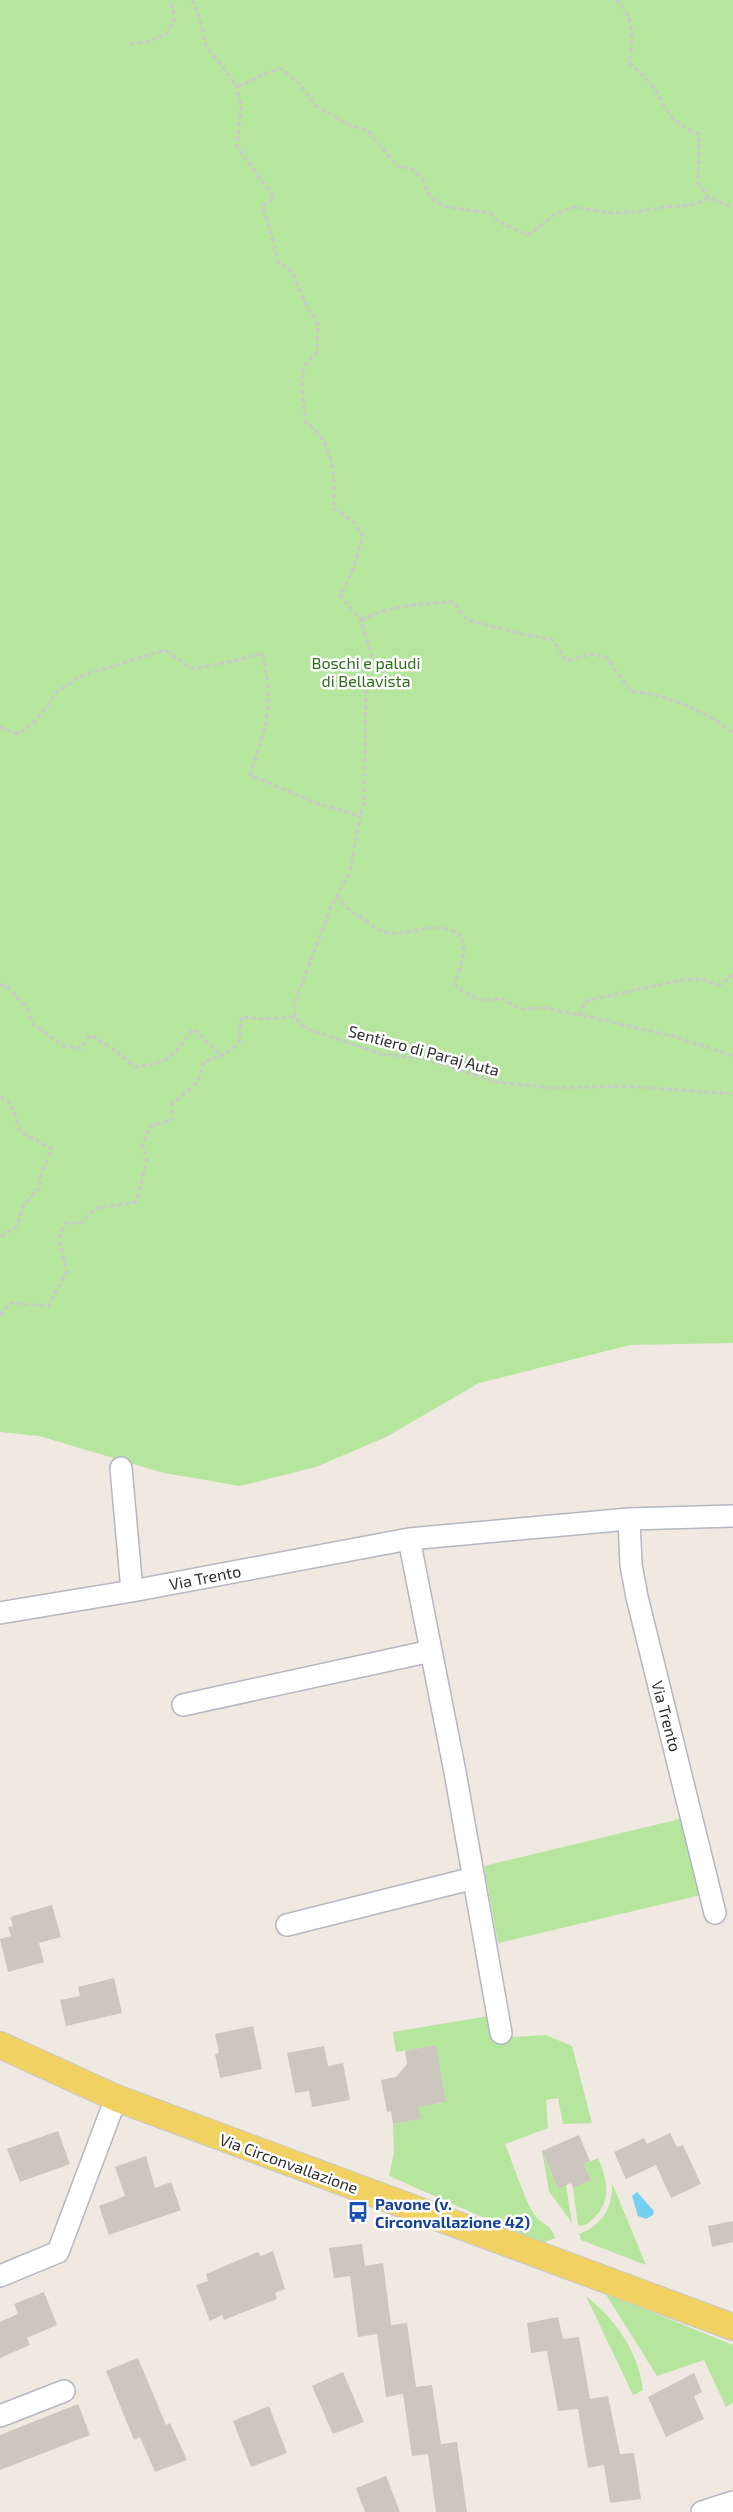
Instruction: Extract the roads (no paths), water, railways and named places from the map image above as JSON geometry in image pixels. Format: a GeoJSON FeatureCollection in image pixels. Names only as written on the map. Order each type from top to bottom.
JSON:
{"type":"FeatureCollection","features":[{"type":"Feature","properties":{"kind":"main road","name":"Via Circonvallazione"},"geometry":{"type":"LineString","coordinates":[[0,2045],[116,2098],[733,2327]]}},
{"type":"Feature","properties":{"kind":"street"},"geometry":{"type":"LineString","coordinates":[[121,1468],[132,1591]]}},
{"type":"Feature","properties":{"kind":"street","name":"Via Trento"},"geometry":{"type":"LineString","coordinates":[[0,1613],[132,1591],[409,1539],[629,1519],[733,1516]]}},
{"type":"Feature","properties":{"kind":"street","name":"Via Trento"},"geometry":{"type":"LineString","coordinates":[[629,1519],[631,1565],[637,1597],[715,1912]]}},
{"type":"Feature","properties":{"kind":"street"},"geometry":{"type":"LineString","coordinates":[[409,1539],[474,1878],[501,2033]]}},
{"type":"Feature","properties":{"kind":"street"},"geometry":{"type":"LineString","coordinates":[[183,1705],[431,1651]]}},
{"type":"Feature","properties":{"kind":"street"},"geometry":{"type":"LineString","coordinates":[[287,1925],[474,1878]]}},
{"type":"Feature","properties":{"kind":"street"},"geometry":{"type":"LineString","coordinates":[[0,2276],[58,2252],[116,2098]]}},
{"type":"Feature","properties":{"kind":"street"},"geometry":{"type":"LineString","coordinates":[[0,2416],[63,2391]]}},
{"type":"Feature","properties":{"kind":"street"},"geometry":{"type":"LineString","coordinates":[[702,2512],[733,2502]]}},
{"type":"Feature","properties":{"kind":"water"},"geometry":{"type":"Polygon","coordinates":[[[637,2192],[654,2211],[653,2215],[646,2219],[638,2216],[632,2196],[637,2192]]]}},
{"type":"Feature","properties":{"kind":"place","name":"Pavone (v. Circonvallazione 42)"},"geometry":{"type":"Point","coordinates":[358,2212]}},
{"type":"Feature","properties":{"kind":"park label","name":"Boschi e paludi di Bellavista"},"geometry":{"type":"Point","coordinates":[366,671]}}]}
